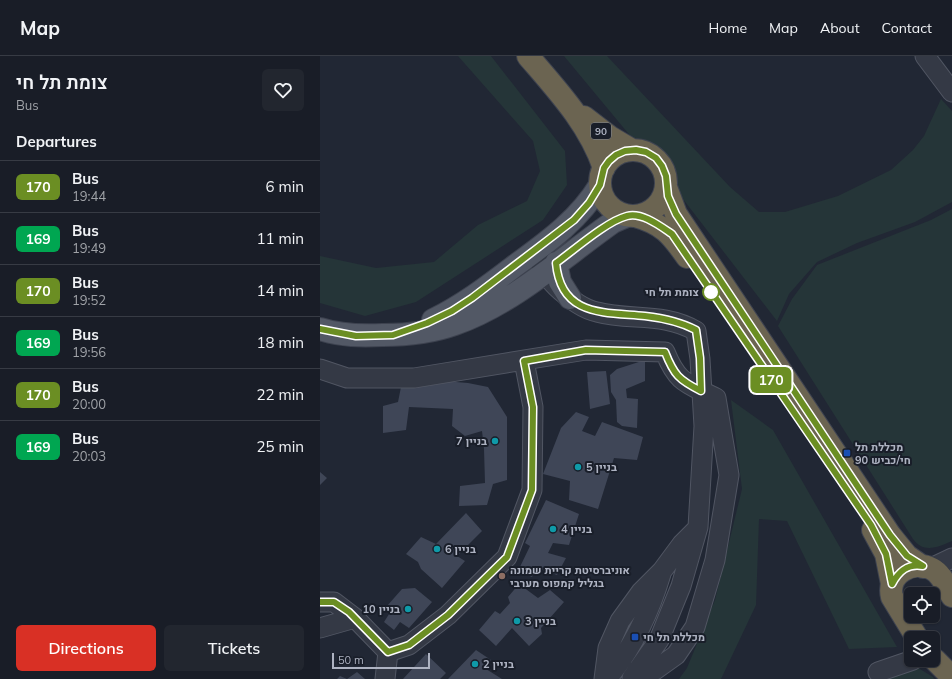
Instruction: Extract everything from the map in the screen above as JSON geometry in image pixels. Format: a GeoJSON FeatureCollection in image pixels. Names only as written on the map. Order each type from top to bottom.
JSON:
{"type":"FeatureCollection","features":[{"type":"Feature","properties":{"kind":"highway","name":"90"},"geometry":{"type":"LineString","coordinates":[[528,56],[572,108],[591,136],[602,177],[603,196],[609,205],[617,212],[656,223],[672,234],[871,525],[886,554],[892,584],[892,597],[913,631]]}},
{"type":"Feature","properties":{"kind":"highway","name":"90"},"geometry":{"type":"LineString","coordinates":[[572,108],[605,133],[632,150],[646,152],[656,158],[662,166],[666,176],[666,187],[676,214],[890,535],[907,556],[939,575],[952,596]]}},
{"type":"Feature","properties":{"kind":"highway","name":"90"},"geometry":{"type":"LineString","coordinates":[[602,177],[616,155],[632,150]]}},
{"type":"Feature","properties":{"kind":"highway"},"geometry":{"type":"LineString","coordinates":[[631,216],[651,211],[658,206],[663,198],[666,187]]}},
{"type":"Feature","properties":{"kind":"highway"},"geometry":{"type":"LineString","coordinates":[[892,584],[896,577],[904,569],[916,565],[927,567]]}},
{"type":"Feature","properties":{"kind":"highway"},"geometry":{"type":"LineString","coordinates":[[940,660],[952,677]]}},
{"type":"Feature","properties":{"kind":"main road"},"geometry":{"type":"LineString","coordinates":[[393,335],[427,323],[452,311],[472,298],[536,250],[574,220],[589,203],[602,177]]}},
{"type":"Feature","properties":{"kind":"main road"},"geometry":{"type":"LineString","coordinates":[[320,329],[356,336],[393,335],[429,331],[454,325],[496,306],[613,222],[631,216]]}},
{"type":"Feature","properties":{"kind":"main road"},"geometry":{"type":"LineString","coordinates":[[550,267],[570,298]]}},
{"type":"Feature","properties":{"kind":"street"},"geometry":{"type":"LineString","coordinates":[[925,56],[952,92]]}},
{"type":"Feature","properties":{"kind":"street"},"geometry":{"type":"LineString","coordinates":[[536,250],[550,267]]}},
{"type":"Feature","properties":{"kind":"street"},"geometry":{"type":"LineString","coordinates":[[570,298],[597,312],[646,316],[684,324],[696,330],[700,358],[704,426],[698,527],[681,586],[659,640],[634,675]]}},
{"type":"Feature","properties":{"kind":"street"},"geometry":{"type":"LineString","coordinates":[[320,369],[347,378],[414,378],[586,350],[665,352],[672,371],[684,382],[716,398],[729,475],[715,560],[695,626],[676,655],[655,670],[634,675]]}},
{"type":"Feature","properties":{"kind":"street"},"geometry":{"type":"LineString","coordinates":[[388,652],[409,645],[448,615],[507,557],[532,490],[533,407],[524,361]]}},
{"type":"Feature","properties":{"kind":"street"},"geometry":{"type":"LineString","coordinates":[[605,679],[608,648],[620,621],[641,592],[662,571],[682,544],[698,527]]}},
{"type":"Feature","properties":{"kind":"street"},"geometry":{"type":"LineString","coordinates":[[927,567],[952,558]]}},
{"type":"Feature","properties":{"kind":"street"},"geometry":{"type":"LineString","coordinates":[[320,602],[334,602],[355,618],[388,652]]}},
{"type":"Feature","properties":{"kind":"street"},"geometry":{"type":"LineString","coordinates":[[320,628],[355,618]]}},
{"type":"Feature","properties":{"kind":"street"},"geometry":{"type":"LineString","coordinates":[[385,679],[388,652]]}},
{"type":"Feature","properties":{"kind":"street"},"geometry":{"type":"LineString","coordinates":[[878,672],[904,663]]}},
{"type":"Feature","properties":{"kind":"shaded area"},"geometry":{"type":"Polygon","coordinates":[[[458,56],[491,56],[565,151],[567,185],[543,220],[416,302],[365,316],[320,303],[320,256],[376,268],[434,262],[478,225],[527,201],[540,171],[533,141],[458,56]]]}},
{"type":"Feature","properties":{"kind":"shaded area"},"geometry":{"type":"Polygon","coordinates":[[[564,56],[607,56],[730,187],[759,212],[785,212],[838,196],[891,170],[913,150],[924,136],[941,99],[952,111],[952,202],[915,222],[857,243],[817,262],[789,294],[777,321],[676,190],[664,162],[653,153],[637,144],[564,56]]]}},
{"type":"Feature","properties":{"kind":"shaded area"},"geometry":{"type":"Polygon","coordinates":[[[952,209],[952,541],[936,547],[926,548],[917,544],[913,539],[778,326],[792,299],[817,265],[931,220],[952,209]]]}},
{"type":"Feature","properties":{"kind":"shaded area"},"geometry":{"type":"Polygon","coordinates":[[[731,400],[773,430],[897,647],[849,649],[787,521],[759,519],[756,605],[721,679],[679,679],[687,668],[715,600],[742,489],[731,400]]]}},
{"type":"Feature","properties":{"kind":"shaded area"},"geometry":{"type":"Polygon","coordinates":[[[905,667],[917,667],[934,679],[890,679],[905,667]]]}},
{"type":"Feature","properties":{"kind":"building"},"geometry":{"type":"Polygon","coordinates":[[[645,360],[645,381],[626,389],[627,398],[638,399],[637,428],[622,426],[617,422],[616,400],[611,392],[610,375],[617,369],[645,360]]]}},
{"type":"Feature","properties":{"kind":"building"},"geometry":{"type":"Polygon","coordinates":[[[606,371],[610,404],[590,409],[587,372],[606,371]]]}},
{"type":"Feature","properties":{"kind":"building","name":"בניין 7"},"geometry":{"type":"Polygon","coordinates":[[[444,381],[468,383],[488,387],[507,417],[507,480],[493,484],[487,505],[459,506],[460,486],[485,483],[484,449],[482,431],[465,436],[452,426],[453,409],[409,407],[406,430],[383,433],[383,406],[398,402],[401,387],[444,381]]]}},
{"type":"Feature","properties":{"kind":"building","name":"בניין 5"},"geometry":{"type":"Polygon","coordinates":[[[576,412],[589,417],[582,431],[595,436],[602,422],[643,437],[637,460],[614,458],[598,509],[569,500],[570,481],[543,474],[561,428],[576,412]]]}},
{"type":"Feature","properties":{"kind":"building"},"geometry":{"type":"Polygon","coordinates":[[[320,472],[327,478],[320,485],[320,472]]]}},
{"type":"Feature","properties":{"kind":"building","name":"בניין 4"},"geometry":{"type":"Polygon","coordinates":[[[546,500],[579,514],[569,545],[553,543],[548,553],[566,558],[557,575],[537,568],[532,577],[518,571],[530,546],[525,543],[546,500]]]}},
{"type":"Feature","properties":{"kind":"building","name":"בניין 6"},"geometry":{"type":"Polygon","coordinates":[[[466,513],[482,531],[457,556],[465,561],[442,588],[421,569],[418,562],[406,554],[421,537],[436,544],[466,513]]]}},
{"type":"Feature","properties":{"kind":"building","name":"בניין 3"},"geometry":{"type":"Polygon","coordinates":[[[519,584],[538,598],[550,590],[564,602],[541,628],[542,634],[529,646],[512,628],[496,646],[479,630],[495,611],[500,614],[510,603],[508,597],[519,584]]]}},
{"type":"Feature","properties":{"kind":"building","name":"בניין 10"},"geometry":{"type":"Polygon","coordinates":[[[415,588],[432,602],[409,628],[400,622],[394,630],[384,622],[391,611],[387,606],[402,589],[415,588]]]}},
{"type":"Feature","properties":{"kind":"building","name":"בניין 2"},"geometry":{"type":"Polygon","coordinates":[[[476,650],[491,660],[486,669],[502,679],[448,679],[476,650]]]}},
{"type":"Feature","properties":{"kind":"building"},"geometry":{"type":"Polygon","coordinates":[[[426,654],[446,673],[440,679],[403,679],[426,654]]]}},
{"type":"Feature","properties":{"kind":"building"},"geometry":{"type":"Polygon","coordinates":[[[357,672],[365,679],[347,679],[357,672]]]}},
{"type":"Feature","properties":{"kind":"building"},"geometry":{"type":"Polygon","coordinates":[[[340,676],[347,679],[337,679],[340,676]]]}},
{"type":"Feature","properties":{"kind":"bus line","name":"170"},"geometry":{"type":"LineString","coordinates":[[320,329],[356,336],[393,335],[427,323],[452,311],[472,298],[574,220],[589,203],[600,185],[604,168],[616,155],[632,150],[646,152],[656,158],[662,166],[666,176],[668,196],[676,214],[890,535],[907,556],[923,566],[916,565],[904,569],[899,572],[892,584],[886,554],[871,525],[672,234],[650,220],[635,216],[627,216],[613,222],[556,263],[557,272],[563,290],[570,298],[579,304],[597,312],[646,316],[684,324],[696,330],[700,358],[701,391],[684,382],[672,371],[665,352],[586,350],[524,361],[533,407],[532,490],[507,557],[448,615],[409,645],[388,652],[349,612],[334,602],[320,602]]}},
{"type":"Feature","properties":{"kind":"place","name":"צומת תל חי"},"geometry":{"type":"Point","coordinates":[711,292]}},
{"type":"Feature","properties":{"kind":"place","name":"בניין 7"},"geometry":{"type":"Point","coordinates":[495,441]}},
{"type":"Feature","properties":{"kind":"place","name":"מכללת תל חי/כביש 90"},"geometry":{"type":"Point","coordinates":[847,453]}},
{"type":"Feature","properties":{"kind":"place","name":"בניין 5"},"geometry":{"type":"Point","coordinates":[578,467]}},
{"type":"Feature","properties":{"kind":"place","name":"בניין 4"},"geometry":{"type":"Point","coordinates":[553,529]}},
{"type":"Feature","properties":{"kind":"place","name":"בניין 6"},"geometry":{"type":"Point","coordinates":[437,549]}},
{"type":"Feature","properties":{"kind":"place","name":"אוניברסיטת קריית שמונה בגליל קמפוס מערבי"},"geometry":{"type":"Point","coordinates":[502,576]}},
{"type":"Feature","properties":{"kind":"place","name":"בניין 10"},"geometry":{"type":"Point","coordinates":[408,609]}},
{"type":"Feature","properties":{"kind":"place","name":"בניין 3"},"geometry":{"type":"Point","coordinates":[517,621]}},
{"type":"Feature","properties":{"kind":"place","name":"מכללת תל חי"},"geometry":{"type":"Point","coordinates":[635,637]}},
{"type":"Feature","properties":{"kind":"place","name":"בניין 2"},"geometry":{"type":"Point","coordinates":[475,664]}}]}
